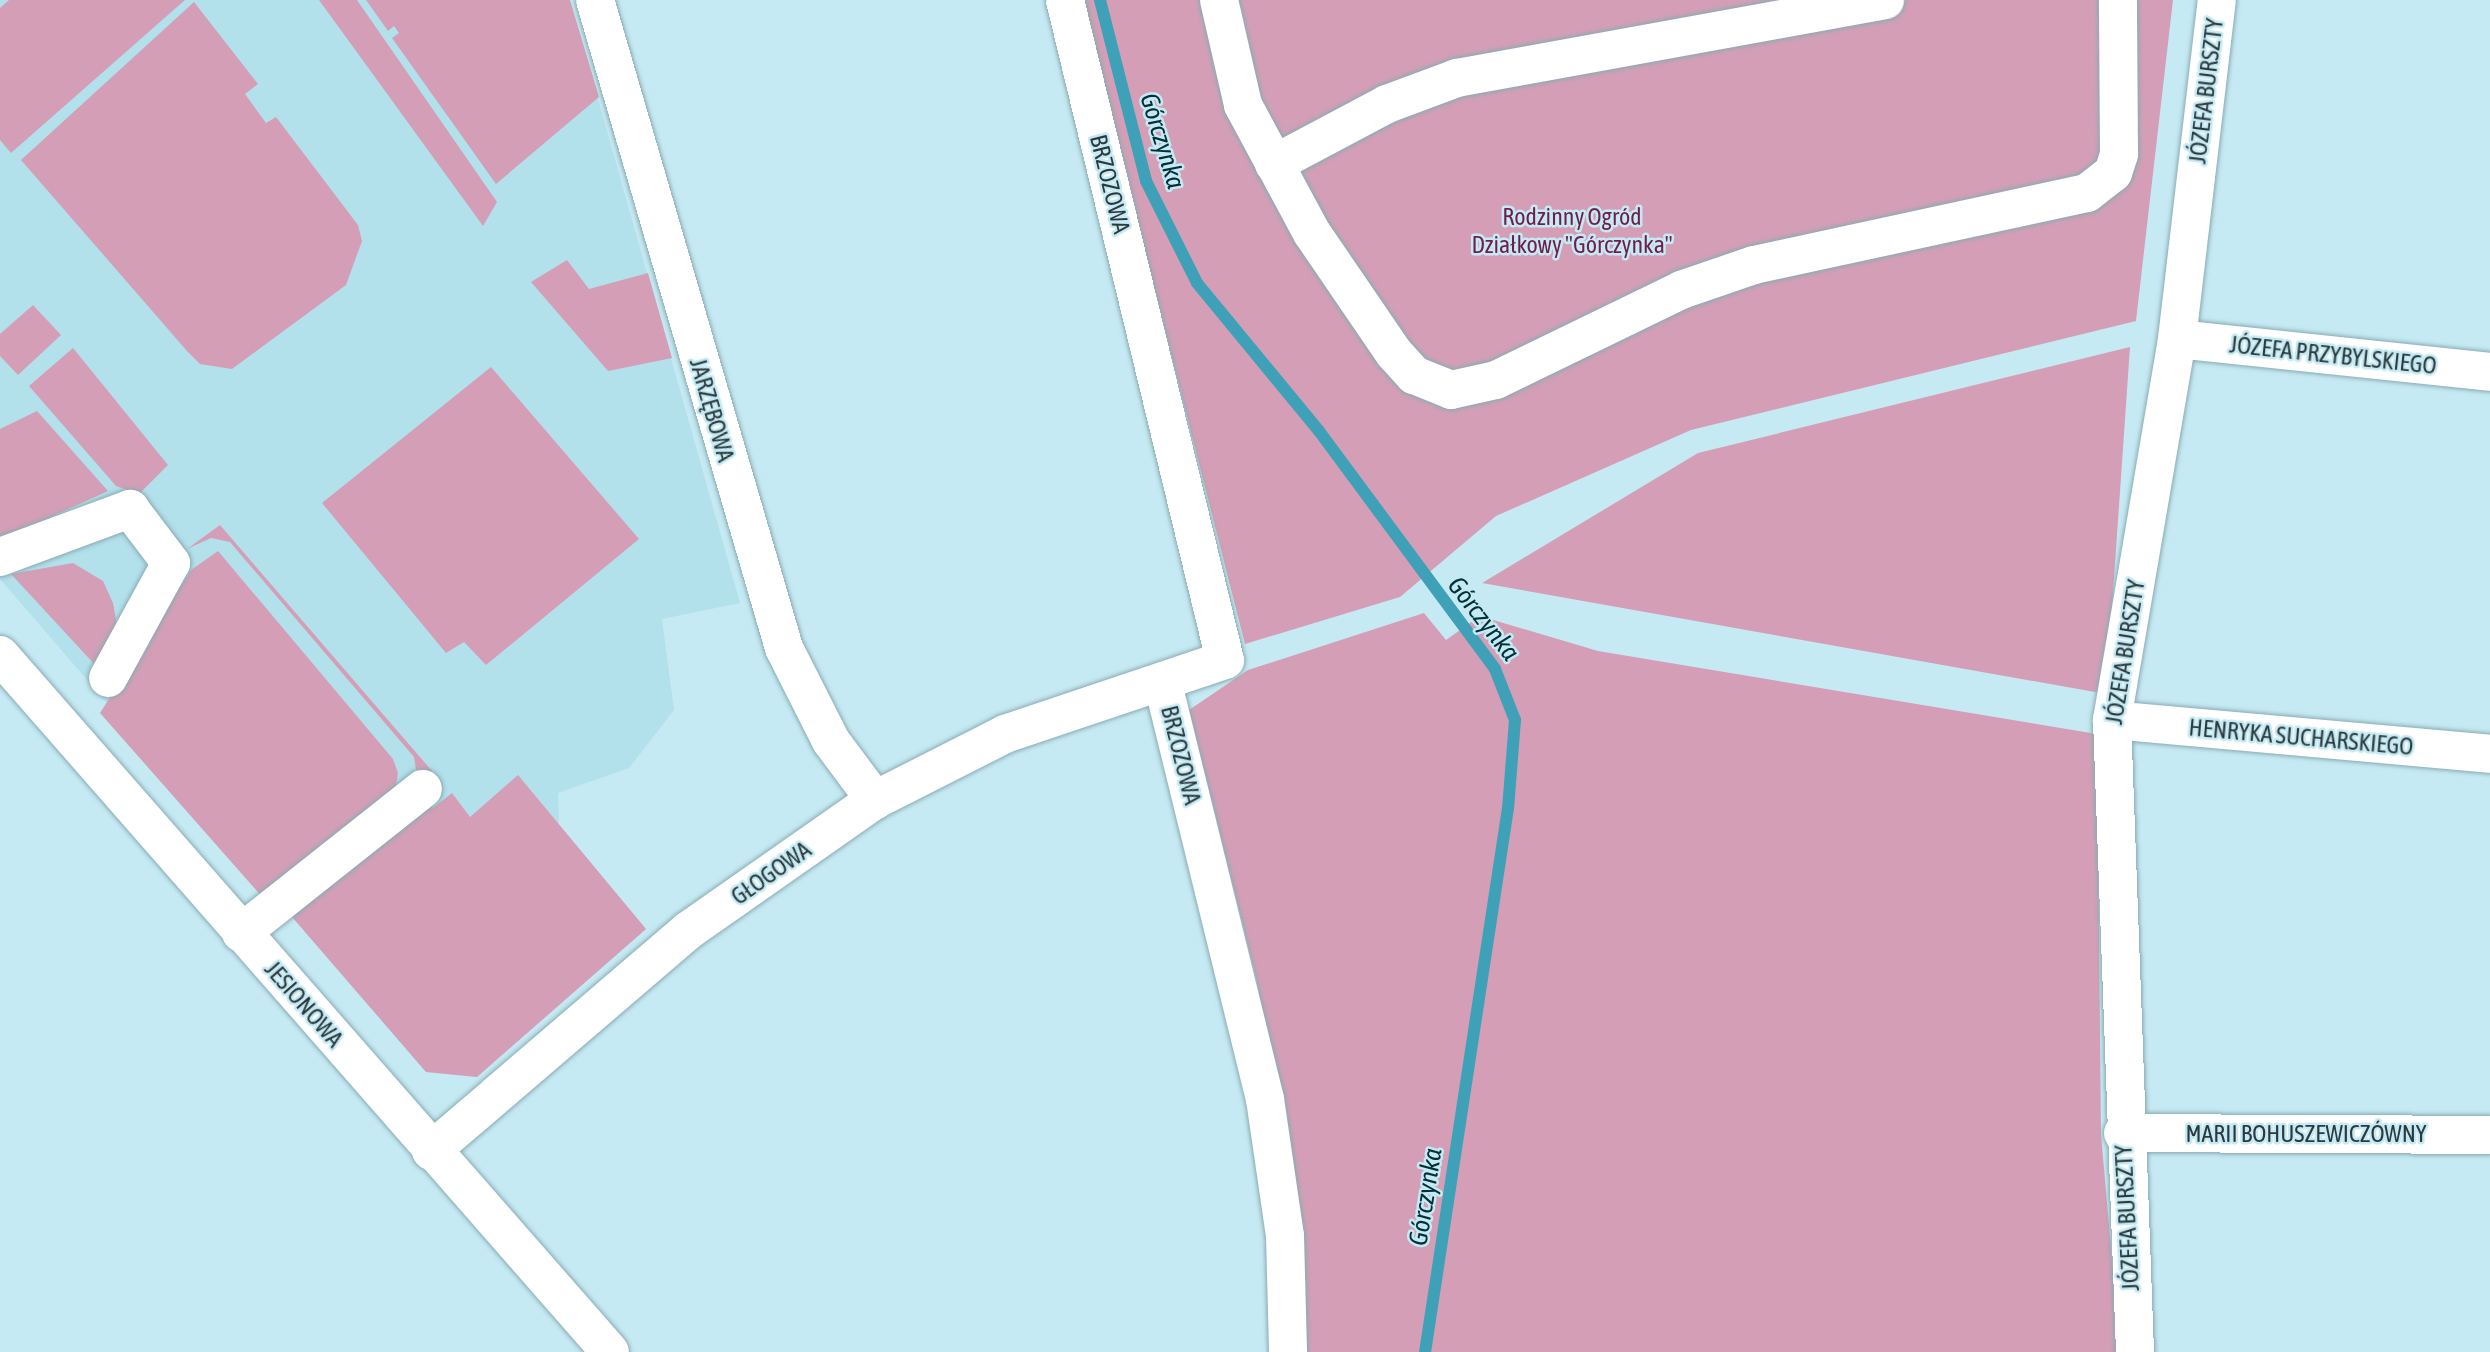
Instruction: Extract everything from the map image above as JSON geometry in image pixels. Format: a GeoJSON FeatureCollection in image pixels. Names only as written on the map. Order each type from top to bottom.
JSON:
{"type":"FeatureCollection","features":[{"type":"Feature","properties":{"kind":"street","name":"JARZĘBOWA"},"geometry":{"type":"LineString","coordinates":[[595,0],[785,648],[831,741],[875,800]]}},
{"type":"Feature","properties":{"kind":"street","name":"BRZOZOWA"},"geometry":{"type":"LineString","coordinates":[[1065,0],[1225,660],[1163,684],[1265,1099],[1285,1236],[1288,1352]]}},
{"type":"Feature","properties":{"kind":"street"},"geometry":{"type":"LineString","coordinates":[[1219,0],[1243,105],[1312,233],[1394,353],[1432,386],[1473,388],[1681,290],[1754,265],[2087,193],[2113,173],[2119,154],[2118,0]]}},
{"type":"Feature","properties":{"kind":"street"},"geometry":{"type":"LineString","coordinates":[[1274,164],[1387,104],[1457,78],[1885,0]]}},
{"type":"Feature","properties":{"kind":"street","name":"JÓZEFA BURSZTY"},"geometry":{"type":"LineString","coordinates":[[2135,1352],[2123,1133],[2112,720],[2177,339],[2217,0]]}},
{"type":"Feature","properties":{"kind":"street","name":"JÓZEFA PRZYBYLSKIEGO"},"geometry":{"type":"LineString","coordinates":[[2177,339],[2490,372]]}},
{"type":"Feature","properties":{"kind":"street"},"geometry":{"type":"LineString","coordinates":[[0,557],[130,509],[171,563],[108,678]]}},
{"type":"Feature","properties":{"kind":"street","name":"JESIONOWA"},"geometry":{"type":"LineString","coordinates":[[7,678],[241,933],[610,1352]]}},
{"type":"Feature","properties":{"kind":"street","name":"GŁOGOWA"},"geometry":{"type":"LineString","coordinates":[[431,1151],[689,930],[875,800],[1005,734],[1163,684]]}},
{"type":"Feature","properties":{"kind":"street","name":"HENRYKA SUCHARSKIEGO"},"geometry":{"type":"LineString","coordinates":[[2112,720],[2490,754]]}},
{"type":"Feature","properties":{"kind":"street"},"geometry":{"type":"LineString","coordinates":[[241,933],[423,789]]}},
{"type":"Feature","properties":{"kind":"street","name":"MARII BOHUSZEWICZÓWNY"},"geometry":{"type":"LineString","coordinates":[[2123,1133],[2490,1135]]}},
{"type":"Feature","properties":{"kind":"shaded area"},"geometry":{"type":"Polygon","coordinates":[[[0,0],[570,0],[740,603],[662,619],[674,710],[629,768],[558,793],[559,825],[646,929],[477,1077],[426,1072],[0,579],[0,0]]]}},
{"type":"Feature","properties":{"kind":"green space"},"geometry":{"type":"Polygon","coordinates":[[[9,0],[185,0],[11,153],[0,140],[0,8],[9,0]]]}},
{"type":"Feature","properties":{"kind":"green space"},"geometry":{"type":"Polygon","coordinates":[[[319,0],[357,0],[497,202],[483,226],[319,0]]]}},
{"type":"Feature","properties":{"kind":"green space"},"geometry":{"type":"Polygon","coordinates":[[[366,0],[570,0],[599,97],[496,184],[392,38],[399,33],[394,26],[388,31],[366,0]]]}},
{"type":"Feature","properties":{"kind":"green space","name":"Rodzinny Ogród Działkowy \"Górczynka\""},"geometry":{"type":"Polygon","coordinates":[[[1081,0],[2173,0],[2136,321],[1691,430],[1496,516],[1400,597],[1245,644],[1081,0]]]}},
{"type":"Feature","properties":{"kind":"green space"},"geometry":{"type":"Polygon","coordinates":[[[194,2],[258,84],[245,94],[266,123],[276,117],[358,225],[362,241],[346,285],[232,369],[200,364],[21,160],[194,2]]]}},
{"type":"Feature","properties":{"kind":"green space"},"geometry":{"type":"Polygon","coordinates":[[[567,260],[589,289],[648,273],[672,358],[608,371],[531,282],[567,260]]]}},
{"type":"Feature","properties":{"kind":"green space"},"geometry":{"type":"Polygon","coordinates":[[[33,305],[61,335],[18,375],[0,356],[0,334],[33,305]]]}},
{"type":"Feature","properties":{"kind":"green space"},"geometry":{"type":"Polygon","coordinates":[[[2130,347],[2106,694],[1482,583],[1698,453],[2130,347]]]}},
{"type":"Feature","properties":{"kind":"green space"},"geometry":{"type":"Polygon","coordinates":[[[73,348],[168,465],[139,494],[116,486],[29,386],[73,348]]]}},
{"type":"Feature","properties":{"kind":"green space"},"geometry":{"type":"Polygon","coordinates":[[[491,367],[639,539],[486,665],[464,642],[446,653],[322,503],[491,367]]]}},
{"type":"Feature","properties":{"kind":"green space"},"geometry":{"type":"Polygon","coordinates":[[[37,411],[108,491],[0,540],[0,429],[37,411]]]}},
{"type":"Feature","properties":{"kind":"green space"},"geometry":{"type":"Polygon","coordinates":[[[220,525],[432,771],[418,782],[414,757],[230,542],[211,538],[187,549],[220,525]]]}},
{"type":"Feature","properties":{"kind":"green space"},"geometry":{"type":"Polygon","coordinates":[[[218,551],[393,759],[398,773],[394,798],[264,899],[100,713],[191,570],[218,551]]]}},
{"type":"Feature","properties":{"kind":"green space"},"geometry":{"type":"Polygon","coordinates":[[[73,563],[103,581],[113,603],[117,625],[96,666],[11,574],[73,563]]]}},
{"type":"Feature","properties":{"kind":"green space"},"geometry":{"type":"Polygon","coordinates":[[[1424,613],[1446,640],[1480,616],[1598,651],[2097,734],[2101,1134],[2120,1352],[1302,1352],[1295,1175],[1256,978],[1189,710],[1248,670],[1424,613]]]}},
{"type":"Feature","properties":{"kind":"green space"},"geometry":{"type":"Polygon","coordinates":[[[518,775],[646,929],[477,1077],[426,1072],[286,910],[426,800],[433,808],[452,793],[470,817],[518,775]]]}},
{"type":"Feature","properties":{"kind":"waterway","name":"Górczynka"},"geometry":{"type":"LineString","coordinates":[[1100,0],[1146,181],[1197,283],[1319,431],[1495,669],[1515,720],[1508,808],[1425,1352]]}}]}
